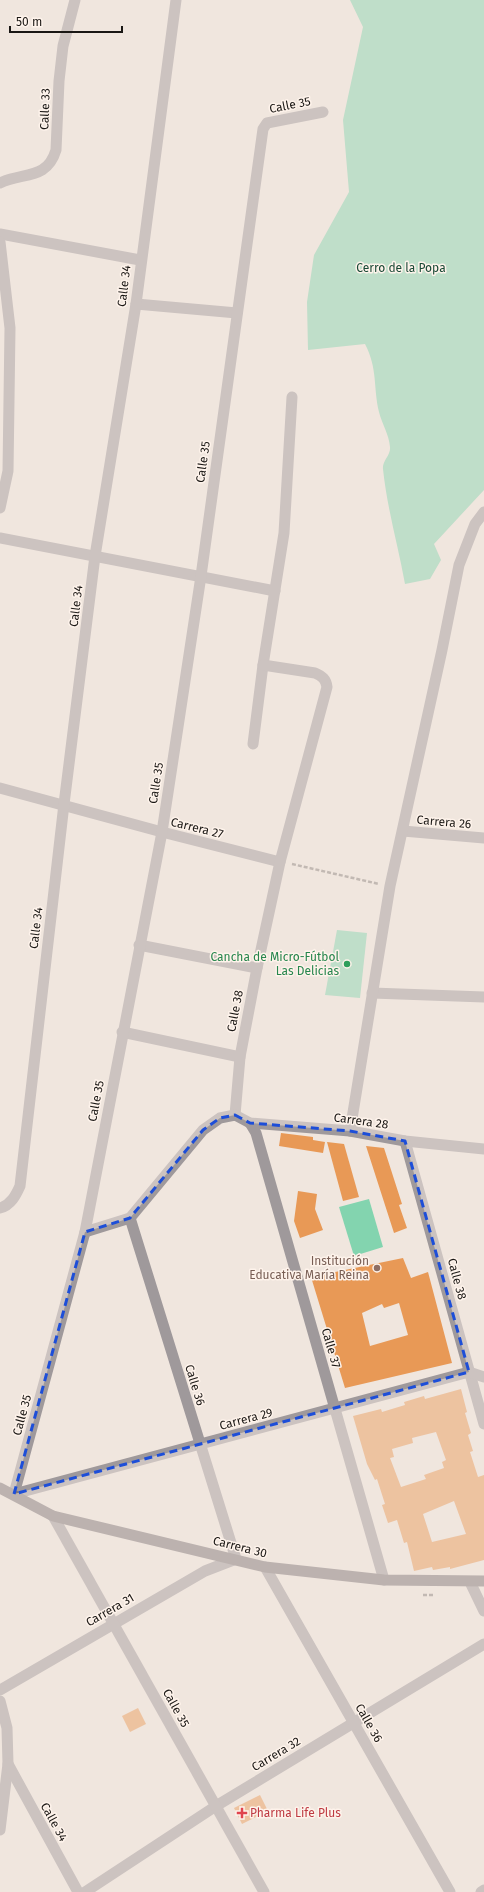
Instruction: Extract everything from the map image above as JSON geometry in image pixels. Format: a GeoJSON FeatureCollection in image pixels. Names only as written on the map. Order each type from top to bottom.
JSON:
{"type":"FeatureCollection","features":[{"type":"Feature","properties":{"kind":"main road","name":"Carrera 30"},"geometry":{"type":"LineString","coordinates":[[0,1488],[14,1494],[53,1516],[265,1567],[384,1580],[484,1581]]}},
{"type":"Feature","properties":{"kind":"street","name":"Calle 33"},"geometry":{"type":"LineString","coordinates":[[0,183],[10,178],[42,172],[53,159],[56,150],[59,81],[63,46],[75,0]]}},
{"type":"Feature","properties":{"kind":"street","name":"Calle 34"},"geometry":{"type":"LineString","coordinates":[[0,1208],[6,1207],[15,1197],[20,1186],[64,804],[95,556],[136,304],[140,260],[176,0]]}},
{"type":"Feature","properties":{"kind":"street","name":"Calle 35"},"geometry":{"type":"LineString","coordinates":[[14,1494],[85,1232],[122,1032],[162,832],[201,576],[263,129],[267,122],[323,112]]}},
{"type":"Feature","properties":{"kind":"street"},"geometry":{"type":"LineString","coordinates":[[0,234],[140,260]]}},
{"type":"Feature","properties":{"kind":"street"},"geometry":{"type":"LineString","coordinates":[[0,242],[10,328],[8,471],[0,508]]}},
{"type":"Feature","properties":{"kind":"street"},"geometry":{"type":"LineString","coordinates":[[136,304],[237,313]]}},
{"type":"Feature","properties":{"kind":"street"},"geometry":{"type":"LineString","coordinates":[[253,744],[263,665],[284,533],[292,397]]}},
{"type":"Feature","properties":{"kind":"street"},"geometry":{"type":"LineString","coordinates":[[350,1131],[390,886],[442,650],[459,565],[475,524],[484,512]]}},
{"type":"Feature","properties":{"kind":"street"},"geometry":{"type":"LineString","coordinates":[[0,538],[275,591]]}},
{"type":"Feature","properties":{"kind":"street","name":"Calle 38"},"geometry":{"type":"LineString","coordinates":[[235,1115],[240,1057],[257,968],[280,862],[327,688],[326,681],[315,673],[263,665]]}},
{"type":"Feature","properties":{"kind":"street","name":"Carrera 27"},"geometry":{"type":"LineString","coordinates":[[0,788],[280,862]]}},
{"type":"Feature","properties":{"kind":"street","name":"Carrera 26"},"geometry":{"type":"LineString","coordinates":[[402,832],[484,838]]}},
{"type":"Feature","properties":{"kind":"street"},"geometry":{"type":"LineString","coordinates":[[139,945],[257,968]]}},
{"type":"Feature","properties":{"kind":"street"},"geometry":{"type":"LineString","coordinates":[[372,992],[484,997]]}},
{"type":"Feature","properties":{"kind":"street"},"geometry":{"type":"LineString","coordinates":[[122,1032],[240,1057]]}},
{"type":"Feature","properties":{"kind":"street"},"geometry":{"type":"LineString","coordinates":[[85,1232],[130,1218],[203,1130],[220,1118],[235,1115]]}},
{"type":"Feature","properties":{"kind":"street","name":"Carrera 28"},"geometry":{"type":"LineString","coordinates":[[235,1115],[250,1123],[350,1131],[405,1141],[484,1149]]}},
{"type":"Feature","properties":{"kind":"street","name":"Calle 37"},"geometry":{"type":"LineString","coordinates":[[250,1123],[256,1134],[384,1580]]}},
{"type":"Feature","properties":{"kind":"street","name":"Calle 38"},"geometry":{"type":"LineString","coordinates":[[405,1141],[484,1424]]}},
{"type":"Feature","properties":{"kind":"street","name":"Calle 36"},"geometry":{"type":"LineString","coordinates":[[130,1218],[236,1560]]}},
{"type":"Feature","properties":{"kind":"street"},"geometry":{"type":"LineString","coordinates":[[469,1372],[484,1377]]}},
{"type":"Feature","properties":{"kind":"street","name":"Carrera 29"},"geometry":{"type":"LineString","coordinates":[[14,1494],[469,1372]]}},
{"type":"Feature","properties":{"kind":"street","name":"Calle 35"},"geometry":{"type":"LineString","coordinates":[[53,1516],[264,1892]]}},
{"type":"Feature","properties":{"kind":"street","name":"Carrera 31"},"geometry":{"type":"LineString","coordinates":[[0,1690],[205,1571],[236,1560]]}},
{"type":"Feature","properties":{"kind":"street","name":"Calle 36"},"geometry":{"type":"LineString","coordinates":[[265,1567],[450,1892]]}},
{"type":"Feature","properties":{"kind":"street"},"geometry":{"type":"LineString","coordinates":[[470,1582],[484,1611]]}},
{"type":"Feature","properties":{"kind":"street","name":"Carrera 32"},"geometry":{"type":"LineString","coordinates":[[85,1892],[216,1806],[484,1644]]}},
{"type":"Feature","properties":{"kind":"street"},"geometry":{"type":"LineString","coordinates":[[0,1700],[7,1728],[8,1764],[0,1830]]}},
{"type":"Feature","properties":{"kind":"street","name":"Calle 34"},"geometry":{"type":"LineString","coordinates":[[8,1764],[78,1892]]}},
{"type":"Feature","properties":{"kind":"path"},"geometry":{"type":"LineString","coordinates":[[280,862],[390,886]]}},
{"type":"Feature","properties":{"kind":"highlighted area"},"geometry":{"type":"Polygon","coordinates":[[[235,1115],[250,1123],[350,1131],[405,1141],[469,1372],[14,1494],[85,1232],[130,1218],[203,1130],[220,1118],[235,1115]]]}},
{"type":"Feature","properties":{"kind":"green space","name":"Cerro de la Popa"},"geometry":{"type":"Polygon","coordinates":[[[350,0],[484,0],[484,490],[434,544],[441,560],[430,579],[405,584],[390,512],[383,469],[390,450],[389,442],[379,412],[374,370],[369,353],[365,344],[308,350],[307,302],[314,255],[349,192],[343,120],[363,27],[350,0]]]}},
{"type":"Feature","properties":{"kind":"green space","name":"Cancha de Micro-Fútbol Las Delicias"},"geometry":{"type":"Polygon","coordinates":[[[337,930],[367,933],[360,998],[325,995],[337,930]]]}},
{"type":"Feature","properties":{"kind":"green space"},"geometry":{"type":"Polygon","coordinates":[[[369,1199],[383,1247],[354,1256],[339,1207],[369,1199]]]}},
{"type":"Feature","properties":{"kind":"building"},"geometry":{"type":"Polygon","coordinates":[[[281,1133],[313,1137],[313,1140],[325,1142],[323,1153],[279,1146],[281,1133]]]}},
{"type":"Feature","properties":{"kind":"building"},"geometry":{"type":"Polygon","coordinates":[[[327,1142],[344,1144],[359,1197],[343,1201],[327,1142]]]}},
{"type":"Feature","properties":{"kind":"building"},"geometry":{"type":"Polygon","coordinates":[[[366,1146],[384,1148],[402,1204],[399,1205],[407,1228],[394,1233],[366,1146]]]}},
{"type":"Feature","properties":{"kind":"building"},"geometry":{"type":"Polygon","coordinates":[[[298,1191],[317,1194],[315,1209],[323,1230],[300,1238],[294,1221],[298,1191]]]}},
{"type":"Feature","properties":{"kind":"building"},"geometry":{"type":"Polygon","coordinates":[[[403,1258],[411,1278],[428,1272],[452,1363],[345,1388],[311,1277],[403,1258]],[[399,1303],[384,1308],[382,1304],[362,1313],[370,1346],[408,1335],[399,1303]]]}},
{"type":"Feature","properties":{"kind":"building"},"geometry":{"type":"Polygon","coordinates":[[[461,1389],[467,1412],[465,1413],[471,1433],[468,1435],[473,1451],[470,1452],[478,1477],[484,1475],[484,1560],[450,1569],[450,1567],[433,1570],[432,1567],[414,1571],[407,1542],[404,1543],[397,1520],[388,1523],[382,1505],[385,1504],[377,1479],[375,1480],[367,1464],[353,1416],[381,1409],[382,1412],[405,1405],[404,1402],[424,1396],[425,1399],[461,1389]],[[436,1432],[412,1438],[413,1443],[392,1449],[394,1457],[390,1458],[401,1487],[426,1479],[424,1475],[444,1468],[442,1462],[446,1460],[436,1432]],[[454,1501],[423,1514],[432,1542],[466,1534],[454,1501]]]}},
{"type":"Feature","properties":{"kind":"building"},"geometry":{"type":"Polygon","coordinates":[[[138,1708],[146,1724],[130,1732],[122,1716],[138,1708]]]}},
{"type":"Feature","properties":{"kind":"building"},"geometry":{"type":"Polygon","coordinates":[[[260,1795],[268,1811],[242,1824],[234,1808],[260,1795]]]}},
{"type":"Feature","properties":{"kind":"place","name":"Cancha de Micro-Fútbol Las Delicias"},"geometry":{"type":"Point","coordinates":[347,964]}},
{"type":"Feature","properties":{"kind":"place","name":"Institución Educativa María Reina"},"geometry":{"type":"Point","coordinates":[377,1268]}},
{"type":"Feature","properties":{"kind":"place","name":"Pharma Life Plus"},"geometry":{"type":"Point","coordinates":[242,1813]}}]}
